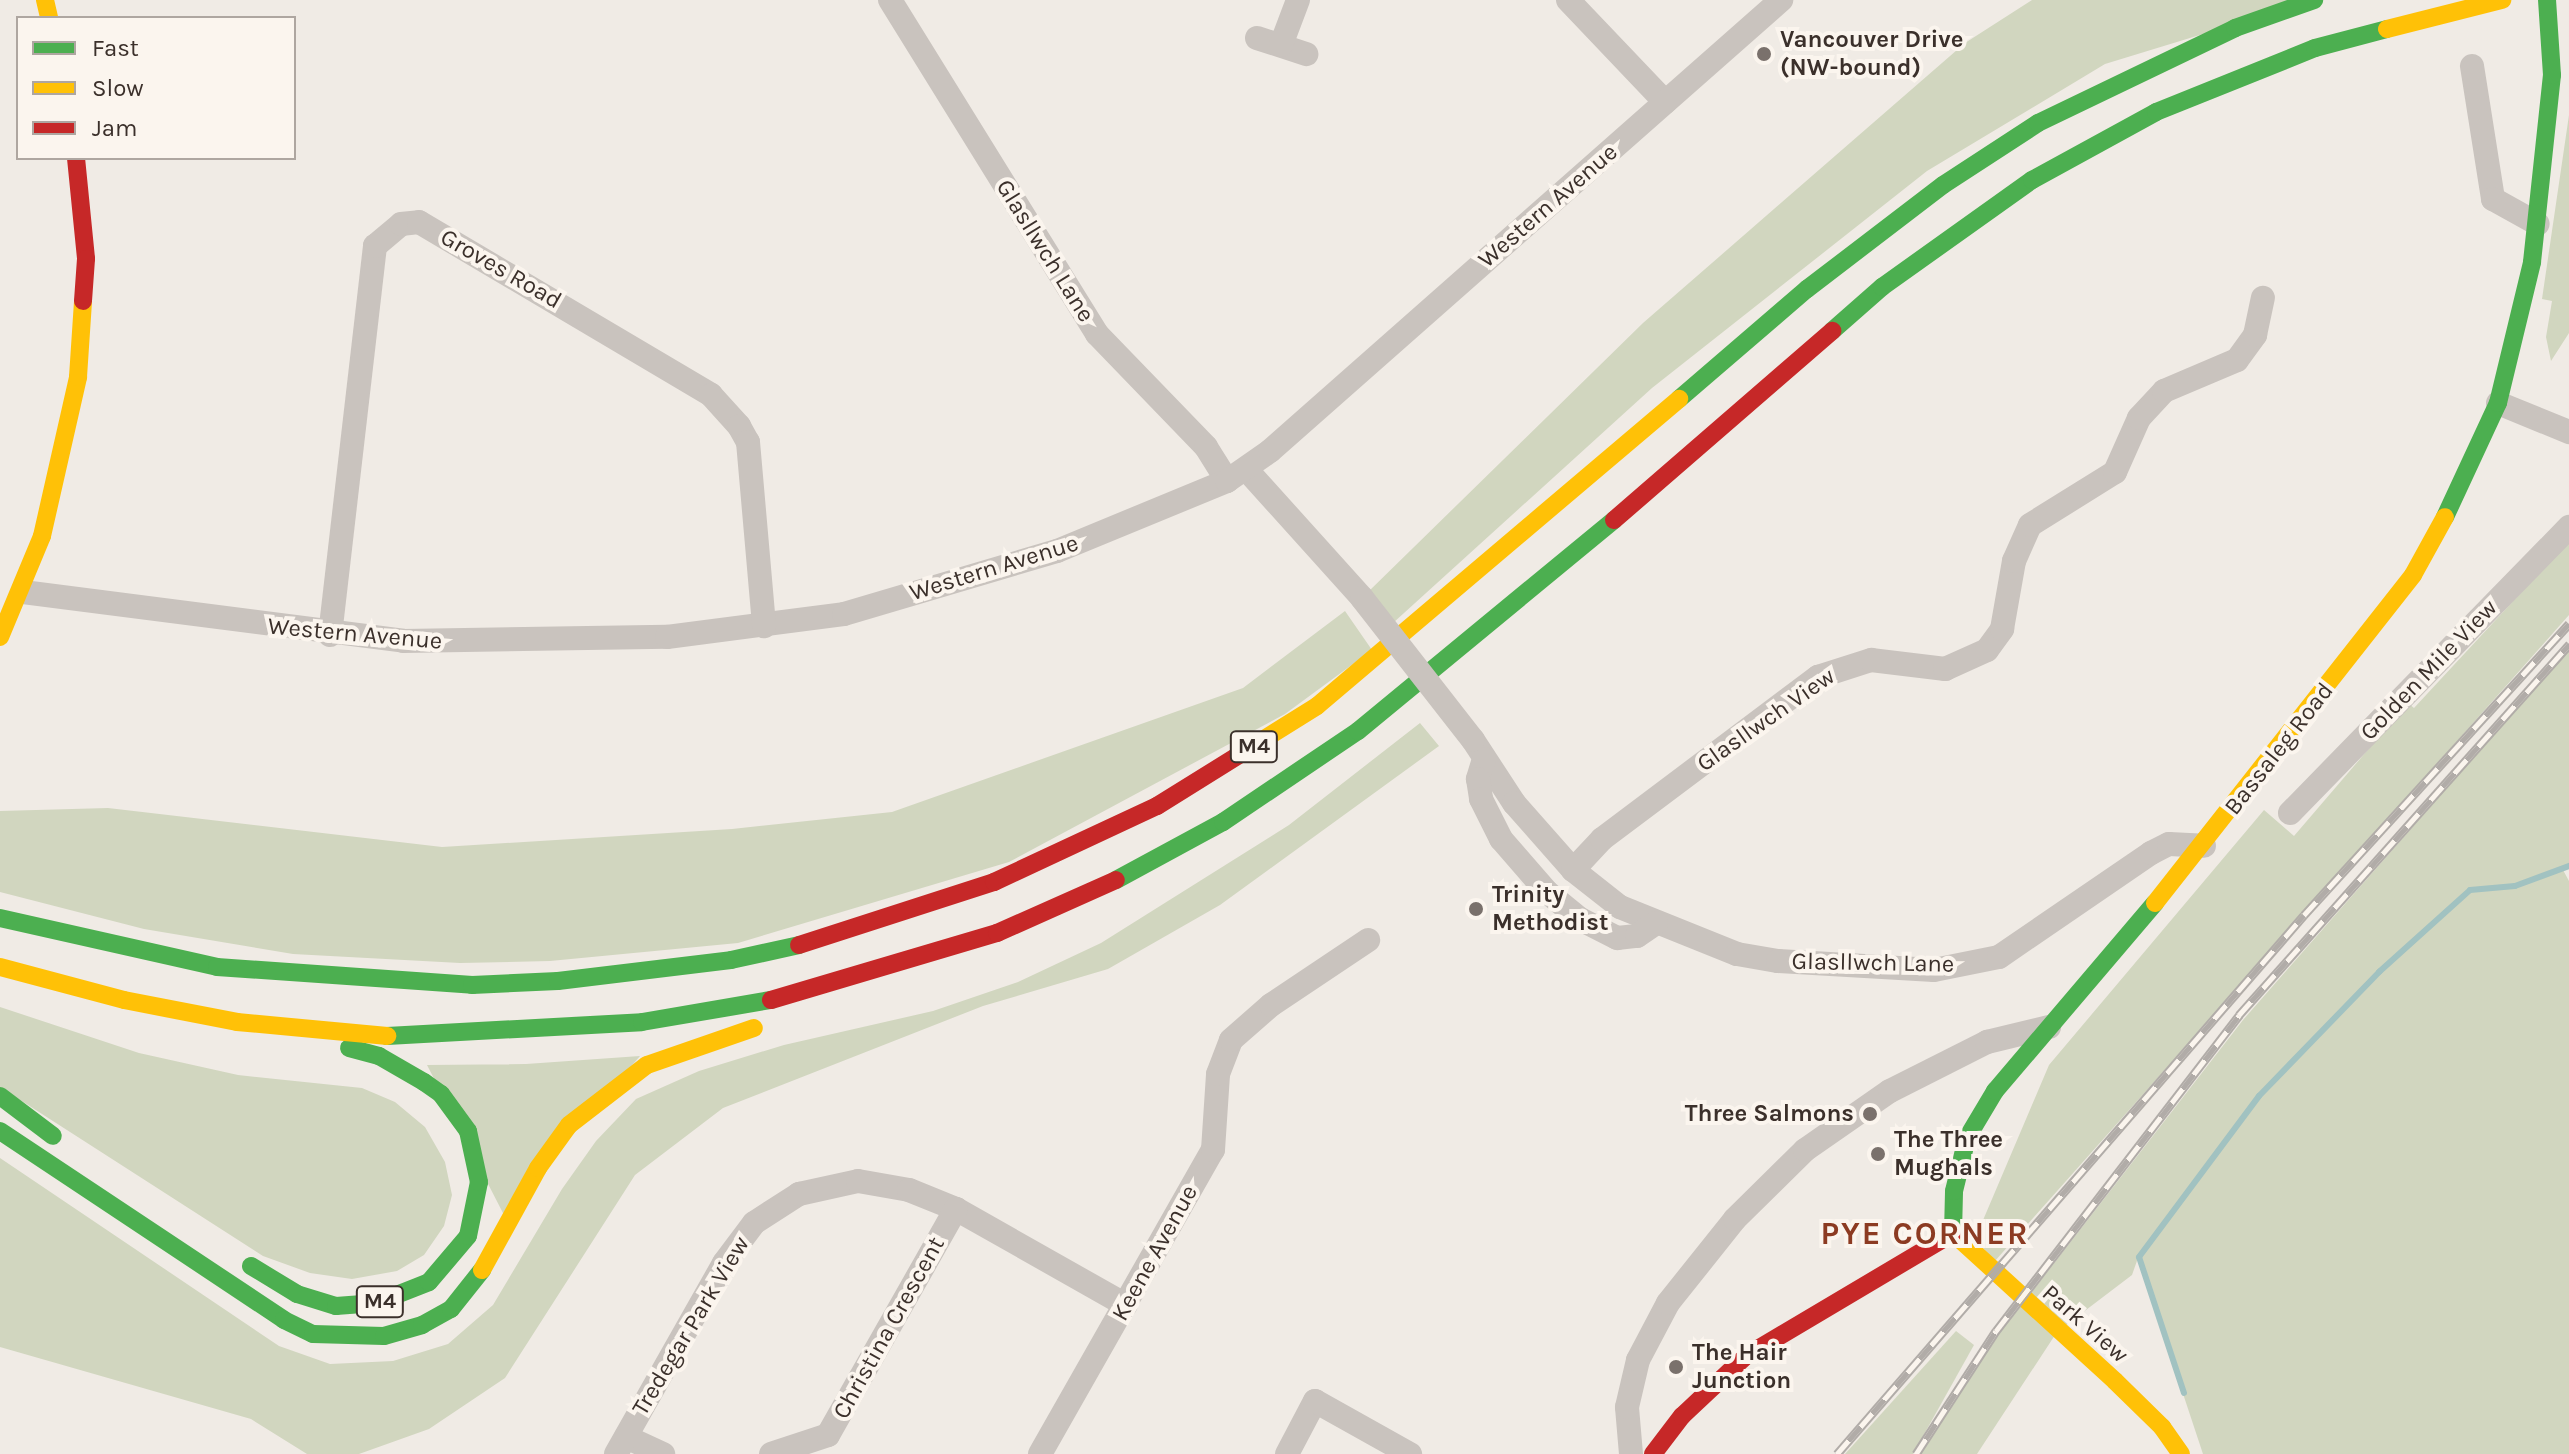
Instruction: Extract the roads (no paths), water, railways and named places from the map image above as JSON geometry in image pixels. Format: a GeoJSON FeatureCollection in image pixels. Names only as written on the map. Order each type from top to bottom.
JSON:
{"type":"FeatureCollection","features":[{"type":"Feature","properties":{"kind":"main road","name":"M4"},"geometry":{"type":"LineString","coordinates":[[0,918],[217,967],[472,985],[558,981],[731,960],[820,940],[994,882],[1157,806],[1317,706],[1447,600],[1807,289],[1943,185],[2038,123],[2120,81],[2235,28],[2314,0]]}},
{"type":"Feature","properties":{"kind":"main road","name":"M4"},"geometry":{"type":"LineString","coordinates":[[301,1032],[402,1037],[657,1019],[777,999],[904,964],[1070,903],[1223,822],[1358,731],[1522,601],[1882,287],[2032,180],[2156,112],[2315,48],[2502,0]]}},
{"type":"Feature","properties":{"kind":"main road","name":"Bassaleg Road"},"geometry":{"type":"LineString","coordinates":[[1953,1233],[1954,1191],[1967,1138],[1995,1091],[2204,846],[2413,575],[2448,519],[2498,403],[2538,224],[2552,75],[2547,0]]}},
{"type":"Feature","properties":{"kind":"main road"},"geometry":{"type":"LineString","coordinates":[[0,637],[23,592],[42,536],[78,377],[86,259],[76,160]]}},
{"type":"Feature","properties":{"kind":"main road"},"geometry":{"type":"LineString","coordinates":[[954,966],[1070,903]]}},
{"type":"Feature","properties":{"kind":"main road","name":"M4"},"geometry":{"type":"LineString","coordinates":[[0,967],[124,1000],[301,1032],[379,1056],[441,1094],[468,1131],[477,1158],[478,1205],[468,1236],[429,1282],[405,1295],[349,1305],[297,1294],[231,1255]]}},
{"type":"Feature","properties":{"kind":"main road"},"geometry":{"type":"LineString","coordinates":[[0,1131],[284,1320],[313,1334],[384,1336],[441,1314],[473,1286],[538,1168],[569,1125],[601,1097],[647,1065],[693,1045],[777,1021]]}},
{"type":"Feature","properties":{"kind":"main road"},"geometry":{"type":"LineString","coordinates":[[0,1096],[65,1144]]}},
{"type":"Feature","properties":{"kind":"main road"},"geometry":{"type":"LineString","coordinates":[[1653,1454],[1682,1416],[1746,1356],[1953,1233]]}},
{"type":"Feature","properties":{"kind":"main road","name":"Park View"},"geometry":{"type":"LineString","coordinates":[[1953,1233],[2115,1381],[2162,1427],[2181,1454]]}},
{"type":"Feature","properties":{"kind":"street","name":"Glasllwch Lane"},"geometry":{"type":"LineString","coordinates":[[890,0],[1097,334],[1206,447],[1362,598],[1573,870],[1620,907],[1737,954],[1778,961],[1934,970],[1966,965],[2024,944],[2127,867],[2169,844],[2204,846]]}},
{"type":"Feature","properties":{"kind":"street"},"geometry":{"type":"LineString","coordinates":[[1298,0],[1269,41],[1306,54]]}},
{"type":"Feature","properties":{"kind":"street"},"geometry":{"type":"LineString","coordinates":[[1568,0],[1665,102]]}},
{"type":"Feature","properties":{"kind":"street","name":"Western Avenue"},"geometry":{"type":"LineString","coordinates":[[23,592],[330,635],[475,644],[667,637],[844,614],[1057,551],[1237,475],[1781,0]]}},
{"type":"Feature","properties":{"kind":"street"},"geometry":{"type":"LineString","coordinates":[[2472,66],[2493,199],[2538,224]]}},
{"type":"Feature","properties":{"kind":"street","name":"Groves Road"},"geometry":{"type":"LineString","coordinates":[[330,635],[375,246],[401,224],[419,222],[711,395],[739,426],[748,442],[764,626]]}},
{"type":"Feature","properties":{"kind":"street","name":"Glasllwch View"},"geometry":{"type":"LineString","coordinates":[[1573,870],[1602,839],[1818,677],[1871,660],[1945,669],[1987,650],[2002,629],[2014,561],[2030,525],[2115,472],[2139,418],[2164,391],[2237,360],[2255,335],[2263,298]]}},
{"type":"Feature","properties":{"kind":"street"},"geometry":{"type":"LineString","coordinates":[[2498,403],[2569,432]]}},
{"type":"Feature","properties":{"kind":"street","name":"Golden Mile View"},"geometry":{"type":"LineString","coordinates":[[2290,813],[2569,527]]}},
{"type":"Feature","properties":{"kind":"street"},"geometry":{"type":"LineString","coordinates":[[1478,749],[1481,799],[1501,839],[1547,892],[1580,919],[1617,938],[1637,936],[1656,923]]}},
{"type":"Feature","properties":{"kind":"street","name":"Keene Avenue"},"geometry":{"type":"LineString","coordinates":[[1040,1454],[1213,1150],[1218,1074],[1231,1040],[1271,1005],[1368,940]]}},
{"type":"Feature","properties":{"kind":"street"},"geometry":{"type":"LineString","coordinates":[[1631,1454],[1627,1407],[1638,1360],[1668,1303],[1735,1219],[1805,1150],[1890,1091],[1987,1042],[2049,1027]]}},
{"type":"Feature","properties":{"kind":"street","name":"Tredegar Park View"},"geometry":{"type":"LineString","coordinates":[[621,1445],[724,1263],[754,1223],[799,1194],[858,1181],[909,1190],[956,1209],[1126,1305]]}},
{"type":"Feature","properties":{"kind":"street","name":"Christina Crescent"},"geometry":{"type":"LineString","coordinates":[[771,1454],[828,1435],[956,1209]]}},
{"type":"Feature","properties":{"kind":"street"},"geometry":{"type":"LineString","coordinates":[[1287,1454],[1315,1401],[1410,1454]]}},
{"type":"Feature","properties":{"kind":"street"},"geometry":{"type":"LineString","coordinates":[[621,1445],[663,1454]]}},
{"type":"Feature","properties":{"kind":"waterway"},"geometry":{"type":"LineString","coordinates":[[2184,1393],[2139,1257],[2259,1096],[2379,972],[2470,890],[2515,886],[2569,866]]}},
{"type":"Feature","properties":{"kind":"railway"},"geometry":{"type":"LineString","coordinates":[[1837,1454],[2304,915],[2569,624]]}},
{"type":"Feature","properties":{"kind":"railway"},"geometry":{"type":"LineString","coordinates":[[1916,1454],[1996,1331],[2239,1015],[2569,644]]}},
{"type":"Feature","properties":{"kind":"place","name":"Vancouver Drive (NW-bound)"},"geometry":{"type":"Point","coordinates":[1764,54]}},
{"type":"Feature","properties":{"kind":"place","name":"Trinity Methodist"},"geometry":{"type":"Point","coordinates":[1476,909]}},
{"type":"Feature","properties":{"kind":"place","name":"Three Salmons"},"geometry":{"type":"Point","coordinates":[1870,1114]}},
{"type":"Feature","properties":{"kind":"place","name":"The Three Mughals"},"geometry":{"type":"Point","coordinates":[1878,1154]}},
{"type":"Feature","properties":{"kind":"place","name":"The Hair Junction"},"geometry":{"type":"Point","coordinates":[1676,1367]}},
{"type":"Feature","properties":{"kind":"district","name":"PYE CORNER"},"geometry":{"type":"Point","coordinates":[1925,1234]}}]}
